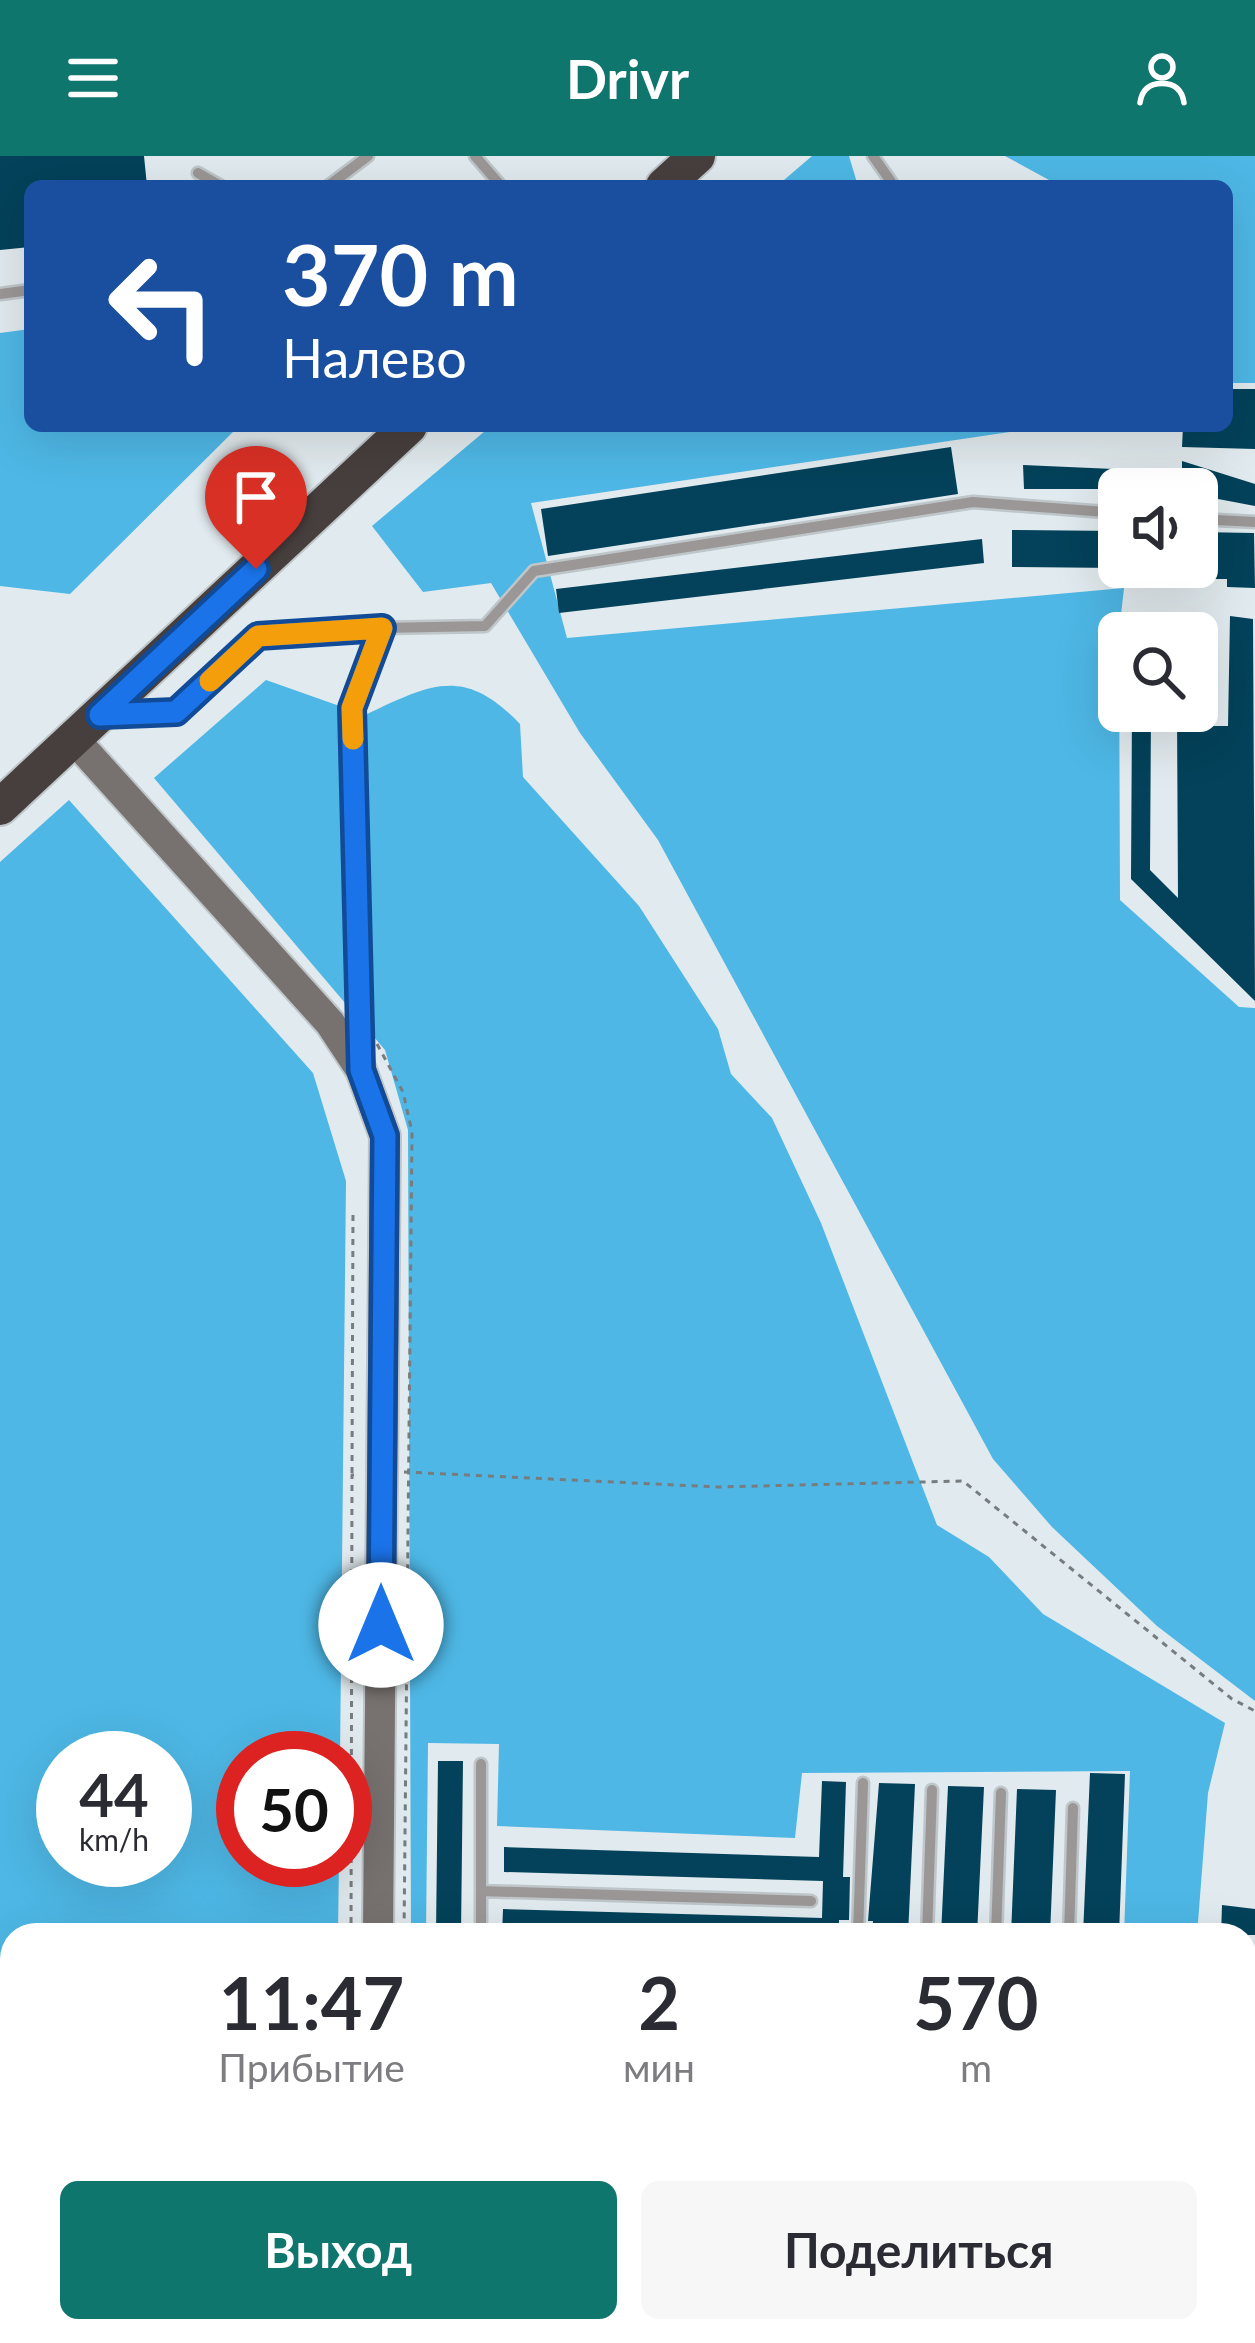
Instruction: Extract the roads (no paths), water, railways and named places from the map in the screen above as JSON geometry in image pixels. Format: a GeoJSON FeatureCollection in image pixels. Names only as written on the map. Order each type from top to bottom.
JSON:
{"type":"FeatureCollection","features":[{"type":"Feature","properties":{"kind":"highway"},"geometry":{"type":"LineString","coordinates":[[671,180],[697,156]]}},
{"type":"Feature","properties":{"kind":"highway"},"geometry":{"type":"LineString","coordinates":[[0,807],[403,432]]}},
{"type":"Feature","properties":{"kind":"main road"},"geometry":{"type":"LineString","coordinates":[[87,727],[330,1022],[361,1070],[385,1136],[367,1474],[378,1923]]}},
{"type":"Feature","properties":{"kind":"lane"},"geometry":{"type":"LineString","coordinates":[[336,180],[368,156]]}},
{"type":"Feature","properties":{"kind":"lane"},"geometry":{"type":"LineString","coordinates":[[475,156],[496,180]]}},
{"type":"Feature","properties":{"kind":"lane"},"geometry":{"type":"LineString","coordinates":[[198,172],[211,180]]}},
{"type":"Feature","properties":{"kind":"lane"},"geometry":{"type":"LineString","coordinates":[[87,727],[176,712],[258,636],[485,626],[534,571],[974,502],[1098,511]]}},
{"type":"Feature","properties":{"kind":"lane"},"geometry":{"type":"LineString","coordinates":[[1218,520],[1255,522]]}},
{"type":"Feature","properties":{"kind":"lane"},"geometry":{"type":"LineString","coordinates":[[361,1070],[352,708],[382,628]]}},
{"type":"Feature","properties":{"kind":"lane"},"geometry":{"type":"LineString","coordinates":[[481,1764],[481,1923]]}},
{"type":"Feature","properties":{"kind":"lane"},"geometry":{"type":"LineString","coordinates":[[858,1923],[863,1783]]}},
{"type":"Feature","properties":{"kind":"lane"},"geometry":{"type":"LineString","coordinates":[[926,1923],[932,1790]]}},
{"type":"Feature","properties":{"kind":"lane"},"geometry":{"type":"LineString","coordinates":[[996,1923],[1001,1792]]}},
{"type":"Feature","properties":{"kind":"lane"},"geometry":{"type":"LineString","coordinates":[[1069,1923],[1073,1808]]}},
{"type":"Feature","properties":{"kind":"lane"},"geometry":{"type":"LineString","coordinates":[[481,1891],[811,1901]]}}]}
